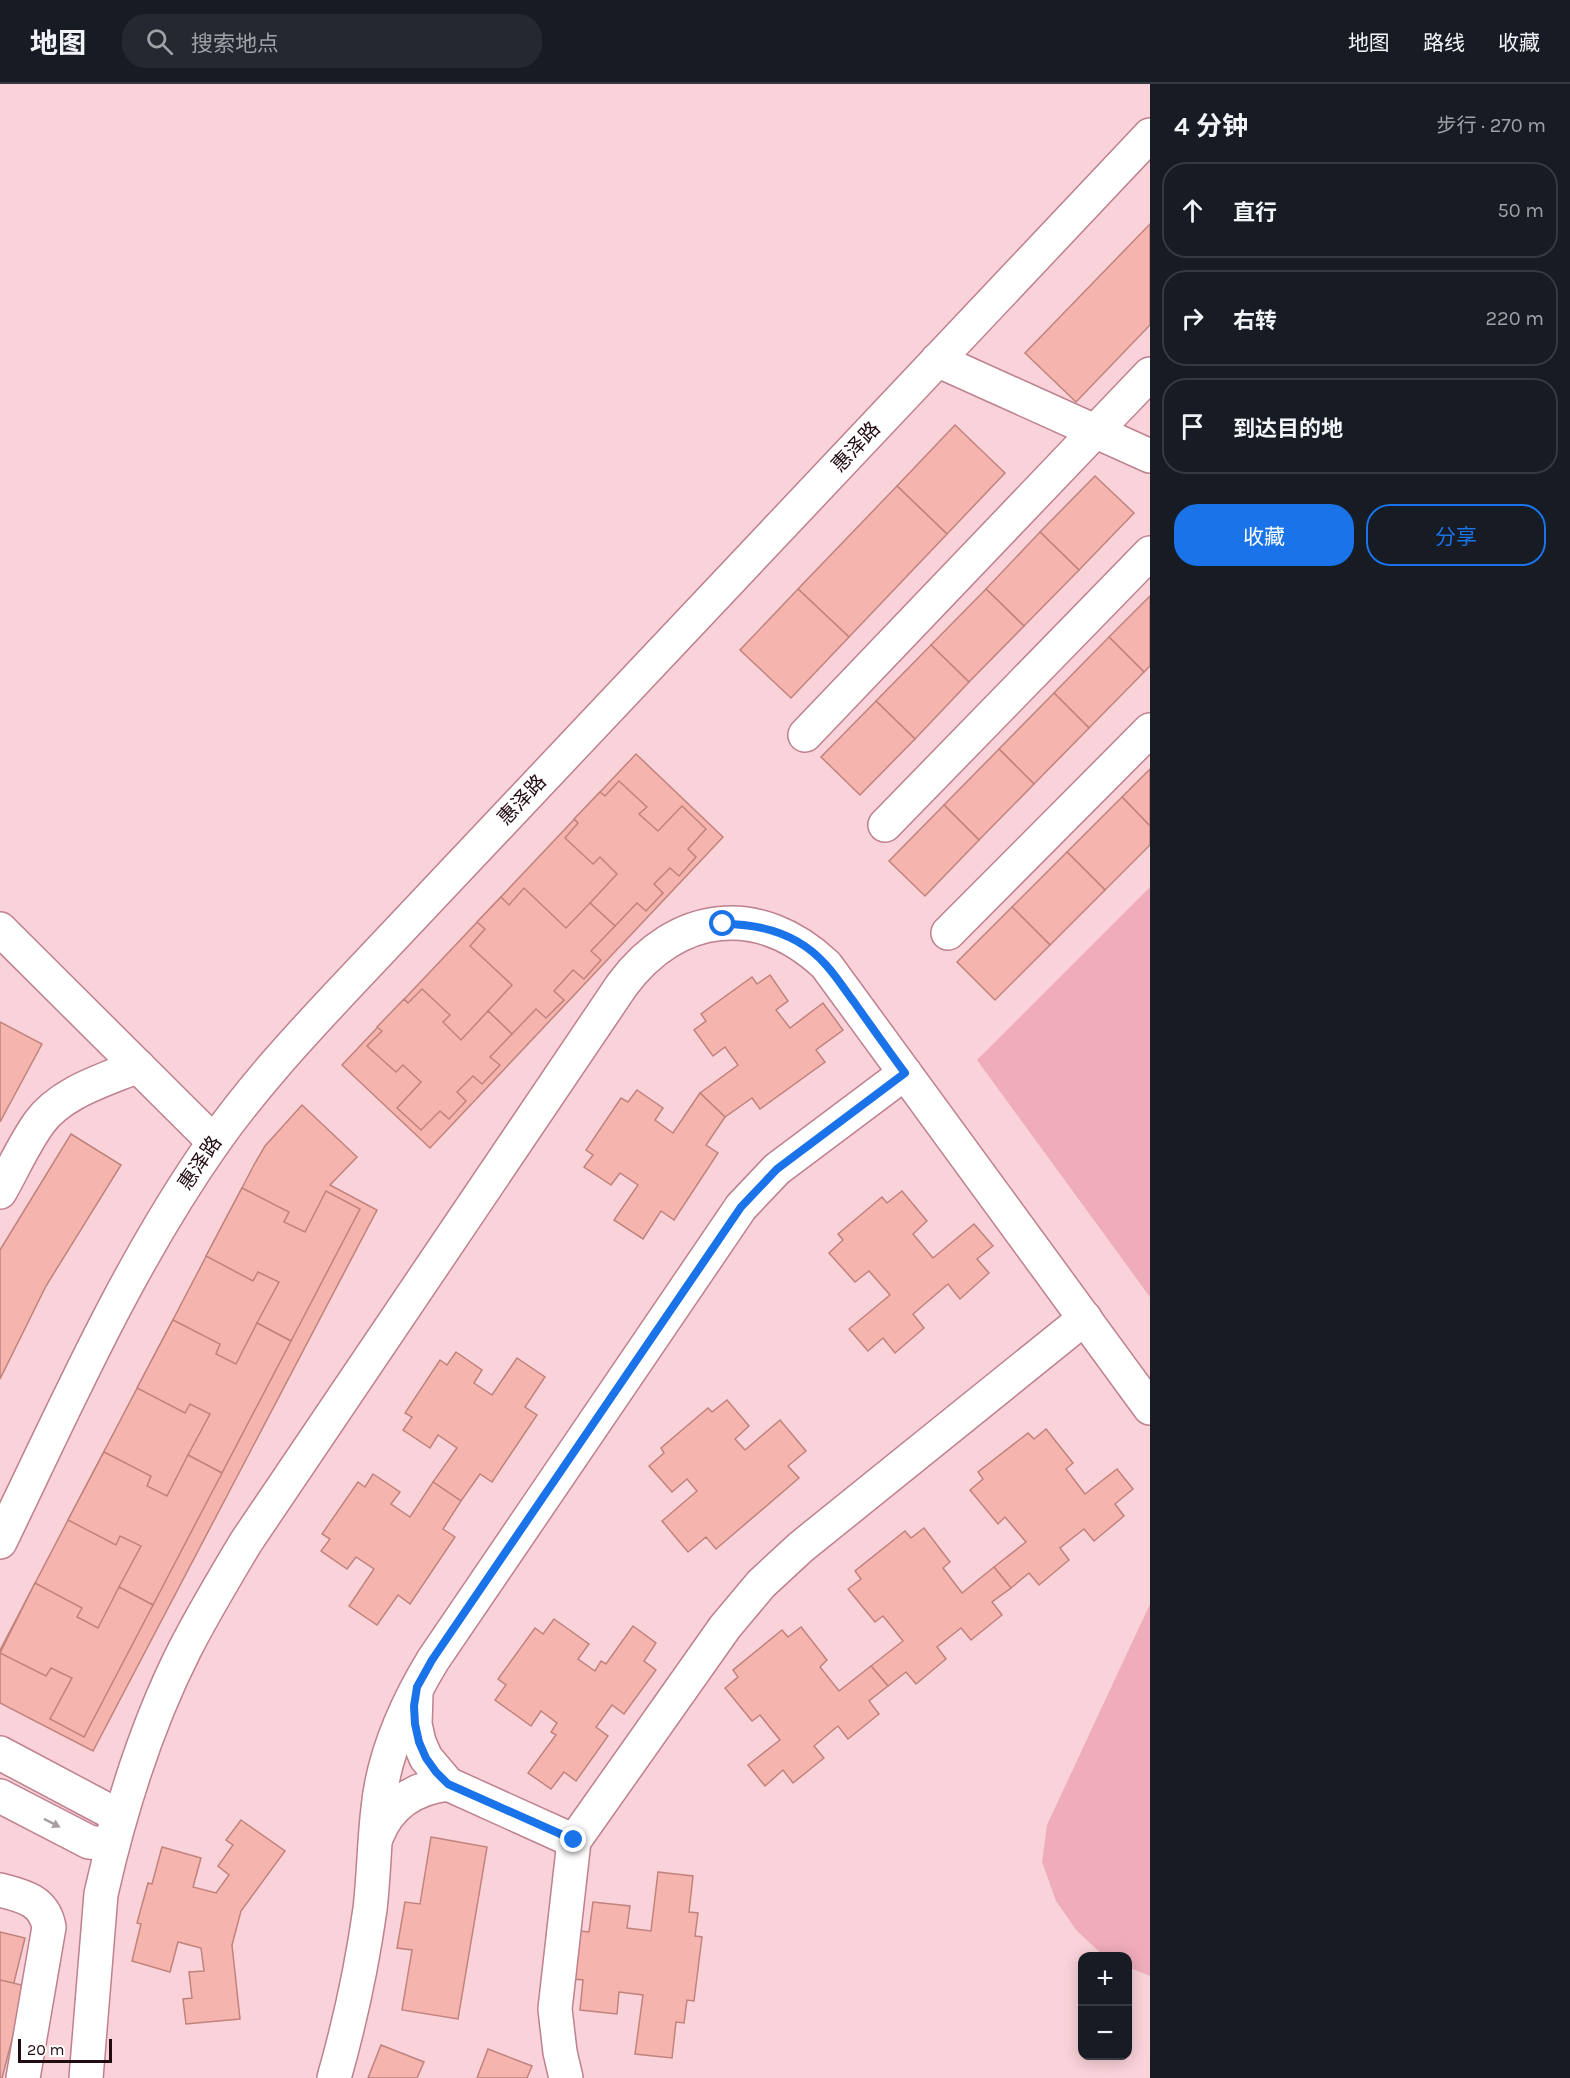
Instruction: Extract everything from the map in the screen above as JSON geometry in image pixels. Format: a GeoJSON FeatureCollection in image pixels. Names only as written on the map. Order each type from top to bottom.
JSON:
{"type":"FeatureCollection","features":[{"type":"Feature","properties":{"kind":"street","name":"惠泽路"},"geometry":{"type":"LineString","coordinates":[[0,1542],[140,1258],[214,1142],[249,1095],[295,1041],[1150,135]]}},
{"type":"Feature","properties":{"kind":"street"},"geometry":{"type":"LineString","coordinates":[[937,360],[1150,456]]}},
{"type":"Feature","properties":{"kind":"street"},"geometry":{"type":"LineString","coordinates":[[804,735],[1150,375]]}},
{"type":"Feature","properties":{"kind":"street"},"geometry":{"type":"LineString","coordinates":[[885,825],[1150,553]]}},
{"type":"Feature","properties":{"kind":"street"},"geometry":{"type":"LineString","coordinates":[[948,933],[1150,730]]}},
{"type":"Feature","properties":{"kind":"street"},"geometry":{"type":"LineString","coordinates":[[86,2078],[100,1894],[104,1877],[109,1818],[184,1650],[246,1542],[637,965],[655,949],[676,936],[699,927],[747,924],[780,933],[809,949],[826,965],[1150,1408]]}},
{"type":"Feature","properties":{"kind":"street"},"geometry":{"type":"LineString","coordinates":[[0,929],[214,1142]]}},
{"type":"Feature","properties":{"kind":"street"},"geometry":{"type":"LineString","coordinates":[[0,1192],[39,1123],[52,1109],[87,1088],[138,1066]]}},
{"type":"Feature","properties":{"kind":"street"},"geometry":{"type":"LineString","coordinates":[[334,2078],[345,2041],[360,1972],[370,1906],[378,1808],[391,1746],[403,1716],[432,1660],[741,1207],[777,1169],[905,1073]]}},
{"type":"Feature","properties":{"kind":"street"},"geometry":{"type":"LineString","coordinates":[[566,2078],[560,2052],[555,2009],[574,1840],[725,1627],[761,1584],[801,1547],[1084,1318]]}},
{"type":"Feature","properties":{"kind":"street"},"geometry":{"type":"LineString","coordinates":[[417,1687],[414,1706],[419,1742],[431,1765],[448,1784],[574,1840]]}},
{"type":"Feature","properties":{"kind":"street"},"geometry":{"type":"LineString","coordinates":[[0,1753],[109,1818]]}},
{"type":"Feature","properties":{"kind":"street"},"geometry":{"type":"LineString","coordinates":[[376,1839],[392,1809],[405,1798],[418,1790],[448,1784]]}},
{"type":"Feature","properties":{"kind":"street"},"geometry":{"type":"LineString","coordinates":[[0,1796],[109,1818]]}},
{"type":"Feature","properties":{"kind":"street"},"geometry":{"type":"LineString","coordinates":[[0,1890],[36,1901],[44,1910],[49,1927],[23,2078]]}},
{"type":"Feature","properties":{"kind":"shaded area"},"geometry":{"type":"Polygon","coordinates":[[[1150,887],[1150,1297],[977,1060],[1150,887]]]}},
{"type":"Feature","properties":{"kind":"shaded area"},"geometry":{"type":"Polygon","coordinates":[[[1150,1604],[1150,1976],[1132,1969],[1132,1952],[1100,1952],[1077,1931],[1056,1901],[1042,1862],[1047,1825],[1150,1604]]]}},
{"type":"Feature","properties":{"kind":"building"},"geometry":{"type":"Polygon","coordinates":[[[1150,224],[1150,325],[1076,402],[1025,353],[1150,224]]]}},
{"type":"Feature","properties":{"kind":"building"},"geometry":{"type":"Polygon","coordinates":[[[955,425],[1005,473],[947,534],[897,486],[955,425]]]}},
{"type":"Feature","properties":{"kind":"building"},"geometry":{"type":"Polygon","coordinates":[[[1095,476],[1134,513],[1079,570],[1040,532],[1095,476]]]}},
{"type":"Feature","properties":{"kind":"building"},"geometry":{"type":"Polygon","coordinates":[[[897,486],[947,534],[849,637],[798,589],[897,486]]]}},
{"type":"Feature","properties":{"kind":"building"},"geometry":{"type":"Polygon","coordinates":[[[1040,532],[1079,570],[1024,626],[986,589],[1040,532]]]}},
{"type":"Feature","properties":{"kind":"building"},"geometry":{"type":"Polygon","coordinates":[[[798,589],[849,637],[791,698],[740,650],[798,589]]]}},
{"type":"Feature","properties":{"kind":"building"},"geometry":{"type":"Polygon","coordinates":[[[986,589],[1024,626],[969,682],[931,645],[986,589]]]}},
{"type":"Feature","properties":{"kind":"building"},"geometry":{"type":"Polygon","coordinates":[[[1150,596],[1150,666],[1144,672],[1109,637],[1150,596]]]}},
{"type":"Feature","properties":{"kind":"building"},"geometry":{"type":"Polygon","coordinates":[[[1109,637],[1144,672],[1089,728],[1054,693],[1109,637]]]}},
{"type":"Feature","properties":{"kind":"building"},"geometry":{"type":"Polygon","coordinates":[[[931,645],[969,682],[915,739],[876,701],[931,645]]]}},
{"type":"Feature","properties":{"kind":"building"},"geometry":{"type":"Polygon","coordinates":[[[1054,693],[1089,728],[1034,784],[999,749],[1054,693]]]}},
{"type":"Feature","properties":{"kind":"building"},"geometry":{"type":"Polygon","coordinates":[[[876,701],[915,739],[860,795],[821,757],[876,701]]]}},
{"type":"Feature","properties":{"kind":"building"},"geometry":{"type":"Polygon","coordinates":[[[999,749],[1034,784],[979,840],[944,805],[999,749]]]}},
{"type":"Feature","properties":{"kind":"building"},"geometry":{"type":"Polygon","coordinates":[[[636,754],[723,837],[430,1148],[342,1065],[636,754]]]}},
{"type":"Feature","properties":{"kind":"building"},"geometry":{"type":"Polygon","coordinates":[[[1150,769],[1150,826],[1122,797],[1150,769]]]}},
{"type":"Feature","properties":{"kind":"building"},"geometry":{"type":"Polygon","coordinates":[[[619,781],[647,807],[639,814],[658,831],[682,806],[706,829],[688,849],[696,857],[679,876],[670,868],[654,884],[663,893],[646,911],[637,903],[615,926],[590,903],[617,874],[600,857],[593,864],[565,838],[578,823],[574,819],[600,792],[605,796],[619,781]]]}},
{"type":"Feature","properties":{"kind":"building"},"geometry":{"type":"Polygon","coordinates":[[[1122,797],[1150,826],[1150,845],[1105,890],[1067,852],[1122,797]]]}},
{"type":"Feature","properties":{"kind":"building"},"geometry":{"type":"Polygon","coordinates":[[[944,805],[979,840],[925,896],[889,861],[944,805]]]}},
{"type":"Feature","properties":{"kind":"building"},"geometry":{"type":"Polygon","coordinates":[[[1067,852],[1105,890],[1050,945],[1012,907],[1067,852]]]}},
{"type":"Feature","properties":{"kind":"building"},"geometry":{"type":"Polygon","coordinates":[[[524,888],[566,928],[590,903],[615,926],[591,951],[601,960],[584,979],[573,970],[554,991],[564,1000],[546,1018],[536,1009],[512,1034],[488,1011],[512,985],[470,946],[485,929],[477,922],[501,897],[509,905],[524,888]]]}},
{"type":"Feature","properties":{"kind":"building"},"geometry":{"type":"Polygon","coordinates":[[[1012,907],[1050,945],[995,1000],[957,962],[1012,907]]]}},
{"type":"Feature","properties":{"kind":"building"},"geometry":{"type":"Polygon","coordinates":[[[770,975],[788,1001],[776,1010],[790,1028],[823,1003],[843,1030],[816,1050],[825,1062],[760,1109],[752,1098],[725,1117],[700,1093],[738,1065],[725,1047],[713,1056],[694,1030],[706,1021],[701,1014],[752,977],[757,984],[770,975]]]}},
{"type":"Feature","properties":{"kind":"building"},"geometry":{"type":"Polygon","coordinates":[[[422,989],[450,1015],[443,1022],[461,1040],[488,1011],[512,1034],[490,1057],[500,1065],[482,1084],[473,1076],[457,1092],[466,1101],[449,1119],[440,1111],[421,1130],[397,1108],[421,1082],[403,1065],[396,1072],[367,1046],[382,1031],[377,1027],[404,999],[408,1003],[422,989]]]}},
{"type":"Feature","properties":{"kind":"building"},"geometry":{"type":"Polygon","coordinates":[[[0,1022],[42,1044],[0,1122],[0,1022]]]}},
{"type":"Feature","properties":{"kind":"building"},"geometry":{"type":"Polygon","coordinates":[[[637,1090],[663,1108],[655,1120],[673,1133],[700,1093],[725,1117],[706,1145],[718,1153],[674,1220],[661,1211],[643,1239],[614,1220],[638,1185],[620,1173],[611,1185],[584,1167],[593,1155],[586,1150],[621,1098],[628,1102],[637,1090]]]}},
{"type":"Feature","properties":{"kind":"building"},"geometry":{"type":"Polygon","coordinates":[[[302,1105],[357,1157],[330,1185],[377,1210],[93,1751],[0,1703],[0,1650],[255,1163],[265,1146],[302,1105]]]}},
{"type":"Feature","properties":{"kind":"building"},"geometry":{"type":"Polygon","coordinates":[[[71,1134],[121,1165],[46,1286],[0,1379],[0,1250],[71,1134]]]}},
{"type":"Feature","properties":{"kind":"building"},"geometry":{"type":"Polygon","coordinates":[[[242,1188],[289,1212],[284,1222],[305,1232],[326,1191],[360,1209],[291,1341],[257,1323],[279,1282],[258,1272],[253,1281],[206,1256],[242,1188]]]}},
{"type":"Feature","properties":{"kind":"building"},"geometry":{"type":"Polygon","coordinates":[[[902,1191],[927,1221],[913,1234],[933,1258],[974,1224],[993,1246],[977,1259],[989,1273],[960,1299],[948,1284],[913,1314],[924,1328],[895,1353],[883,1338],[868,1351],[849,1329],[890,1295],[869,1271],[855,1282],[829,1253],[843,1240],[838,1234],[882,1197],[887,1203],[902,1191]]]}},
{"type":"Feature","properties":{"kind":"building"},"geometry":{"type":"Polygon","coordinates":[[[173,1320],[220,1344],[216,1354],[236,1364],[257,1323],[291,1341],[222,1473],[188,1455],[210,1414],[190,1404],[185,1413],[137,1388],[173,1320]]]}},
{"type":"Feature","properties":{"kind":"building"},"geometry":{"type":"Polygon","coordinates":[[[456,1352],[482,1370],[474,1383],[492,1395],[517,1358],[545,1377],[525,1407],[537,1415],[492,1482],[480,1474],[461,1501],[433,1482],[457,1448],[438,1435],[430,1448],[403,1430],[412,1417],[405,1413],[440,1360],[447,1365],[456,1352]]]}},
{"type":"Feature","properties":{"kind":"building"},"geometry":{"type":"Polygon","coordinates":[[[727,1400],[749,1426],[735,1439],[745,1450],[780,1420],[806,1451],[788,1466],[799,1478],[716,1549],[706,1537],[688,1552],[662,1521],[697,1491],[687,1479],[672,1492],[649,1466],[664,1453],[661,1448],[708,1408],[712,1412],[727,1400]]]}},
{"type":"Feature","properties":{"kind":"building"},"geometry":{"type":"Polygon","coordinates":[[[1046,1429],[1073,1463],[1066,1469],[1085,1494],[1117,1469],[1133,1489],[1115,1504],[1124,1516],[1094,1541],[1084,1529],[1060,1548],[1069,1560],[1039,1585],[1029,1573],[1011,1588],[994,1567],[1026,1542],[1005,1517],[998,1524],[970,1490],[983,1479],[978,1472],[1028,1433],[1034,1439],[1046,1429]]]}},
{"type":"Feature","properties":{"kind":"building"},"geometry":{"type":"Polygon","coordinates":[[[104,1452],[151,1476],[147,1486],[167,1496],[188,1455],[222,1473],[153,1605],[119,1587],[141,1546],[120,1536],[116,1545],[68,1520],[104,1452]]]}},
{"type":"Feature","properties":{"kind":"building"},"geometry":{"type":"Polygon","coordinates":[[[373,1474],[400,1492],[391,1504],[410,1517],[433,1482],[461,1501],[443,1529],[455,1537],[410,1604],[398,1595],[377,1625],[349,1606],[374,1569],[356,1557],[347,1569],[321,1551],[330,1539],[322,1534],[358,1482],[365,1487],[373,1474]]]}},
{"type":"Feature","properties":{"kind":"building"},"geometry":{"type":"Polygon","coordinates":[[[924,1528],[950,1562],[943,1568],[962,1593],[994,1567],[1011,1588],[992,1602],[1002,1615],[971,1640],[961,1628],[937,1647],[946,1659],[916,1684],[906,1672],[888,1686],[871,1666],[903,1641],[883,1616],[875,1622],[848,1589],[861,1579],[855,1571],[905,1531],[911,1538],[924,1528]]]}},
{"type":"Feature","properties":{"kind":"building"},"geometry":{"type":"Polygon","coordinates":[[[35,1583],[82,1608],[77,1617],[98,1628],[119,1587],[153,1605],[84,1737],[50,1719],[72,1678],[51,1668],[46,1676],[0,1653],[35,1583]]]}},
{"type":"Feature","properties":{"kind":"building"},"geometry":{"type":"Polygon","coordinates":[[[554,1619],[589,1644],[578,1659],[595,1671],[601,1661],[606,1664],[633,1626],[656,1643],[644,1661],[656,1670],[624,1714],[612,1705],[596,1727],[608,1736],[576,1781],[564,1772],[551,1789],[528,1773],[556,1735],[551,1732],[557,1723],[541,1711],[531,1726],[495,1700],[506,1685],[498,1679],[535,1628],[543,1634],[554,1619]]]}},
{"type":"Feature","properties":{"kind":"building"},"geometry":{"type":"Polygon","coordinates":[[[801,1627],[827,1660],[820,1667],[839,1691],[871,1666],[888,1686],[869,1701],[879,1714],[848,1739],[838,1726],[814,1746],[824,1758],[793,1783],[783,1770],[765,1786],[748,1765],[780,1740],[760,1715],[752,1721],[725,1688],[738,1677],[733,1670],[782,1630],[788,1637],[801,1627]]]}},
{"type":"Feature","properties":{"kind":"building"},"geometry":{"type":"Polygon","coordinates":[[[241,1820],[285,1851],[241,1911],[232,1945],[240,2019],[186,2024],[183,1999],[192,1998],[189,1972],[204,1971],[201,1948],[178,1942],[170,1972],[132,1961],[141,1924],[137,1923],[148,1883],[152,1884],[162,1847],[201,1858],[193,1887],[216,1893],[229,1875],[218,1866],[233,1845],[226,1840],[241,1820]]]}},
{"type":"Feature","properties":{"kind":"building"},"geometry":{"type":"Polygon","coordinates":[[[431,1837],[487,1847],[458,2019],[402,2010],[412,1950],[397,1948],[405,1902],[420,1904],[431,1837]]]}},
{"type":"Feature","properties":{"kind":"building"},"geometry":{"type":"Polygon","coordinates":[[[658,1872],[693,1876],[689,1912],[698,1913],[695,1936],[702,1937],[694,2001],[687,2000],[684,2023],[676,2022],[672,2058],[635,2054],[643,1995],[619,1992],[617,2014],[580,2010],[583,1980],[574,1979],[580,1931],[589,1932],[593,1902],[630,1906],[627,1928],[651,1931],[658,1872]]]}},
{"type":"Feature","properties":{"kind":"building"},"geometry":{"type":"Polygon","coordinates":[[[0,1932],[25,1938],[0,2039],[0,1932]]]}},
{"type":"Feature","properties":{"kind":"building"},"geometry":{"type":"Polygon","coordinates":[[[0,1980],[26,1986],[2,2078],[0,2078],[0,1980]]]}},
{"type":"Feature","properties":{"kind":"building"},"geometry":{"type":"Polygon","coordinates":[[[381,2045],[424,2062],[417,2078],[368,2078],[381,2045]]]}},
{"type":"Feature","properties":{"kind":"building"},"geometry":{"type":"Polygon","coordinates":[[[488,2049],[532,2066],[527,2078],[477,2078],[488,2049]]]}},
{"type":"Feature","properties":{"kind":"route"},"geometry":{"type":"LineString","coordinates":[[574,1840],[448,1784],[426,1758],[419,1742],[414,1706],[417,1687],[432,1660],[741,1207],[777,1169],[905,1073],[826,965],[809,949],[790,937],[769,929],[747,924],[723,924]]}}]}
